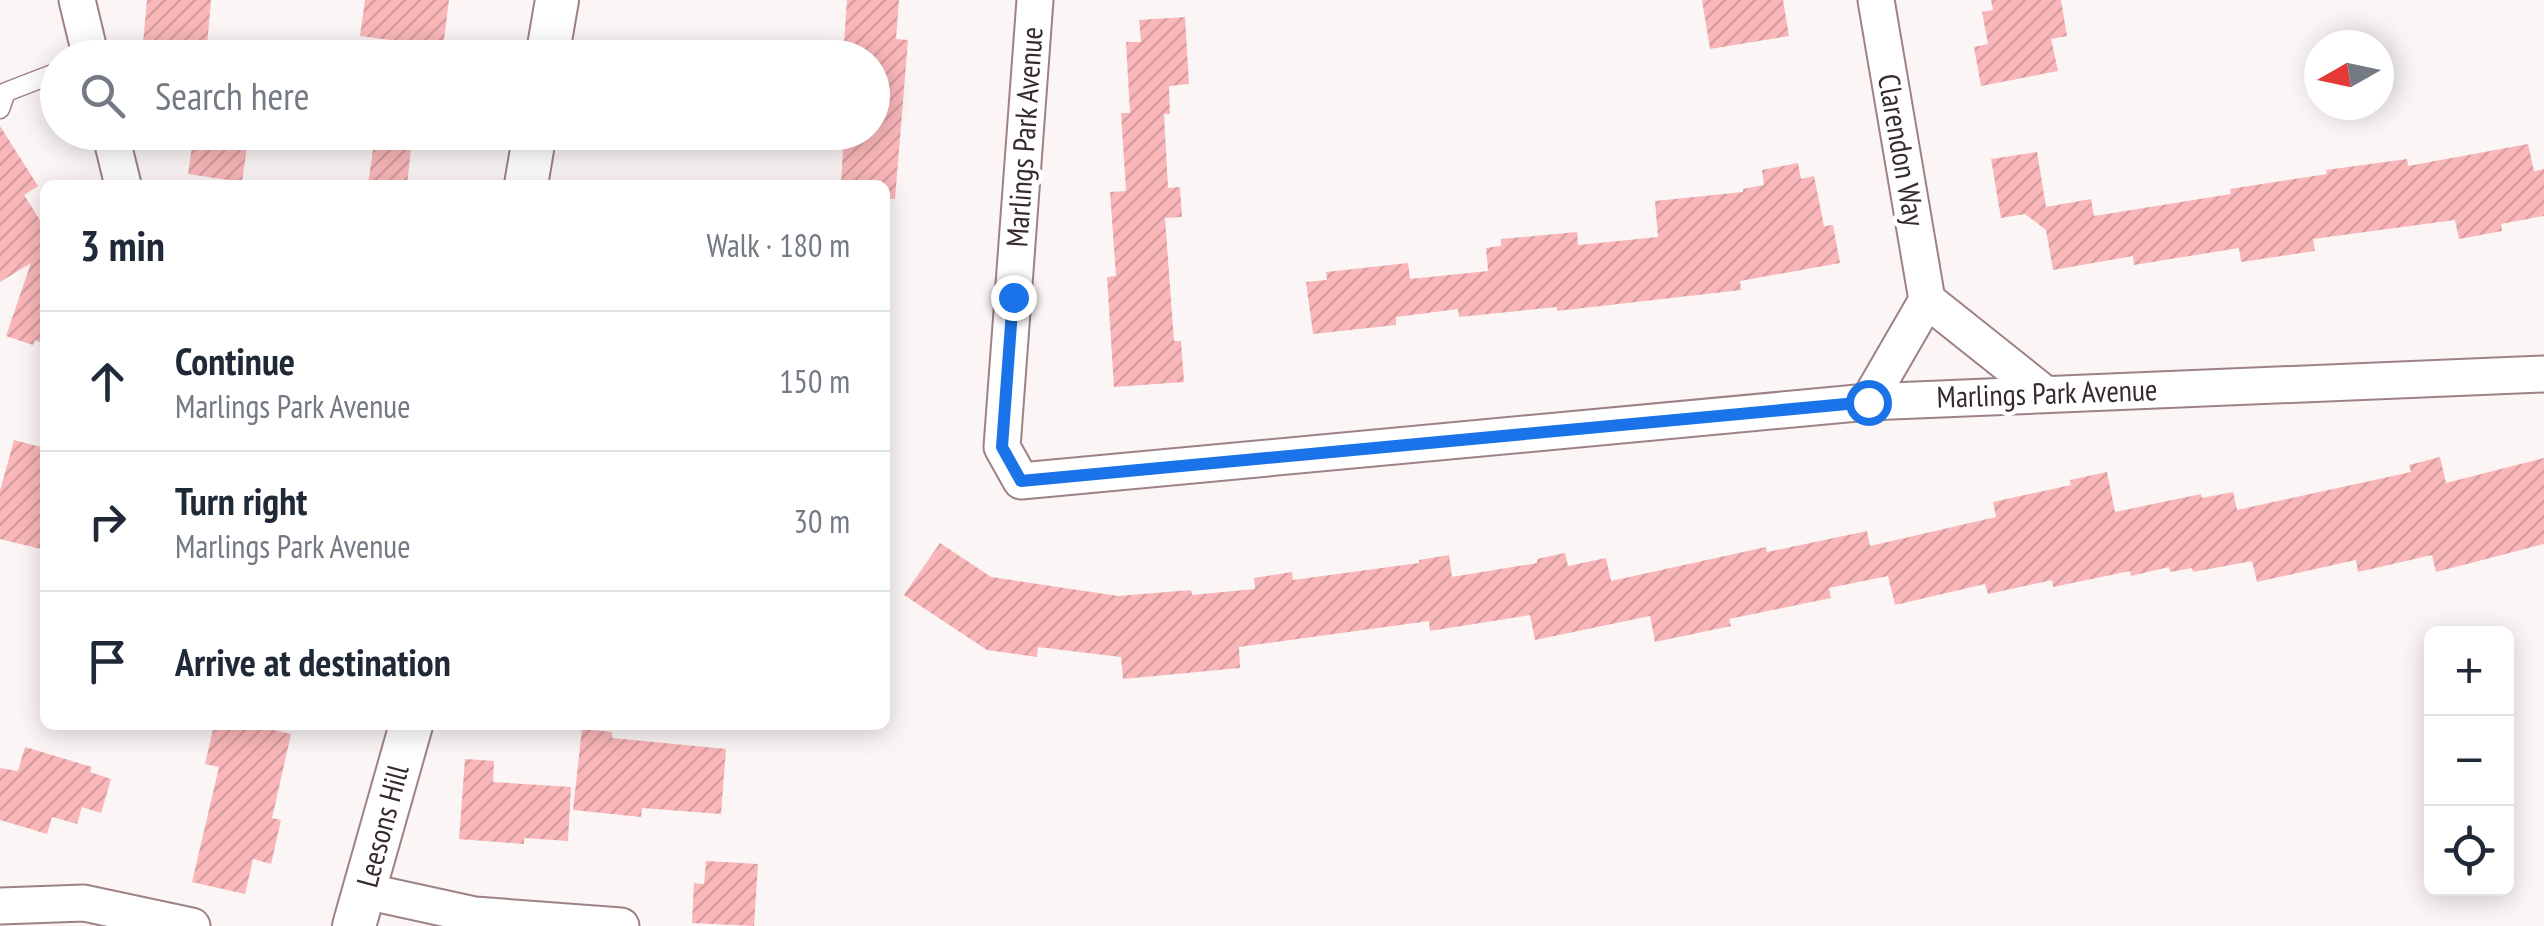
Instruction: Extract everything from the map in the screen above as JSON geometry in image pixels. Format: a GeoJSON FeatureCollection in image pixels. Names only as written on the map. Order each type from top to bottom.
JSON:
{"type":"FeatureCollection","features":[{"type":"Feature","properties":{"kind":"street"},"geometry":{"type":"LineString","coordinates":[[77,0],[87,40]]}},
{"type":"Feature","properties":{"kind":"street"},"geometry":{"type":"LineString","coordinates":[[550,40],[557,0]]}},
{"type":"Feature","properties":{"kind":"street","name":"Marlings Park Avenue"},"geometry":{"type":"LineString","coordinates":[[1035,0],[1002,447],[1021,481],[1868,402],[2544,374]]}},
{"type":"Feature","properties":{"kind":"street","name":"Clarendon Way"},"geometry":{"type":"LineString","coordinates":[[1876,0],[1927,300]]}},
{"type":"Feature","properties":{"kind":"street"},"geometry":{"type":"LineString","coordinates":[[114,150],[122,180]]}},
{"type":"Feature","properties":{"kind":"street"},"geometry":{"type":"LineString","coordinates":[[527,180],[532,150]]}},
{"type":"Feature","properties":{"kind":"street"},"geometry":{"type":"LineString","coordinates":[[1868,402],[1927,300],[2044,394]]}},
{"type":"Feature","properties":{"kind":"street","name":"Leesons Hill"},"geometry":{"type":"LineString","coordinates":[[360,908],[409,730]]}},
{"type":"Feature","properties":{"kind":"street"},"geometry":{"type":"LineString","coordinates":[[0,906],[84,903],[192,926]]}},
{"type":"Feature","properties":{"kind":"street"},"geometry":{"type":"LineString","coordinates":[[360,908],[621,926]]}},
{"type":"Feature","properties":{"kind":"lane"},"geometry":{"type":"LineString","coordinates":[[0,109],[6,92],[40,79]]}},
{"type":"Feature","properties":{"kind":"building"},"geometry":{"type":"Polygon","coordinates":[[[147,0],[211,0],[208,40],[143,40],[147,0]]]}},
{"type":"Feature","properties":{"kind":"building"},"geometry":{"type":"Polygon","coordinates":[[[365,0],[449,0],[444,40],[360,36],[365,0]]]}},
{"type":"Feature","properties":{"kind":"building"},"geometry":{"type":"Polygon","coordinates":[[[847,0],[899,0],[896,39],[908,40],[895,199],[890,199],[890,180],[841,180],[843,150],[890,150],[890,40],[844,40],[847,0]]]}},
{"type":"Feature","properties":{"kind":"building"},"geometry":{"type":"Polygon","coordinates":[[[1702,0],[1783,0],[1789,36],[1710,49],[1702,0]]]}},
{"type":"Feature","properties":{"kind":"building"},"geometry":{"type":"Polygon","coordinates":[[[1991,0],[2061,0],[2067,36],[2051,39],[2058,71],[1981,86],[1974,47],[1988,44],[1982,12],[1993,10],[1991,0]]]}},
{"type":"Feature","properties":{"kind":"building"},"geometry":{"type":"Polygon","coordinates":[[[1185,17],[1189,84],[1169,86],[1170,114],[1164,114],[1168,188],[1180,187],[1182,217],[1165,218],[1174,341],[1181,341],[1184,382],[1114,387],[1107,277],[1116,276],[1110,192],[1126,191],[1121,113],[1130,113],[1126,42],[1141,42],[1139,20],[1185,17]]]}},
{"type":"Feature","properties":{"kind":"building"},"geometry":{"type":"Polygon","coordinates":[[[0,126],[38,186],[24,195],[40,220],[40,342],[35,340],[33,345],[6,336],[31,263],[0,282],[0,126]]]}},
{"type":"Feature","properties":{"kind":"building"},"geometry":{"type":"Polygon","coordinates":[[[2528,144],[2534,171],[2544,169],[2544,216],[2501,224],[2502,231],[2459,239],[2455,220],[2313,239],[2315,251],[2241,262],[2239,248],[2134,265],[2133,256],[2053,270],[2046,230],[2025,214],[2001,218],[1991,159],[2037,152],[2046,207],[2091,199],[2094,216],[2231,194],[2230,189],[2327,174],[2326,170],[2407,159],[2408,166],[2528,144]]]}},
{"type":"Feature","properties":{"kind":"building"},"geometry":{"type":"Polygon","coordinates":[[[191,150],[246,150],[242,180],[188,174],[191,150]]]}},
{"type":"Feature","properties":{"kind":"building"},"geometry":{"type":"Polygon","coordinates":[[[373,150],[411,150],[408,180],[369,180],[373,150]]]}},
{"type":"Feature","properties":{"kind":"building"},"geometry":{"type":"Polygon","coordinates":[[[1798,163],[1801,179],[1814,176],[1824,226],[1833,225],[1840,263],[1740,281],[1741,290],[1557,311],[1557,307],[1459,317],[1458,309],[1396,317],[1396,325],[1313,334],[1306,282],[1327,280],[1326,272],[1408,263],[1410,279],[1488,271],[1486,248],[1501,246],[1501,239],[1577,232],[1578,245],[1658,237],[1655,201],[1743,192],[1764,185],[1762,170],[1798,163]]]}},
{"type":"Feature","properties":{"kind":"building"},"geometry":{"type":"Polygon","coordinates":[[[14,440],[40,447],[40,549],[0,539],[0,491],[14,440]]]}},
{"type":"Feature","properties":{"kind":"building"},"geometry":{"type":"Polygon","coordinates":[[[2440,457],[2446,483],[2544,458],[2544,544],[2436,572],[2432,555],[2358,572],[2356,560],[2257,582],[2252,561],[2193,572],[2192,568],[2170,572],[2169,567],[2131,576],[2130,571],[2053,587],[2052,580],[1988,594],[1985,584],[1895,605],[1888,576],[1829,588],[1831,598],[1729,619],[1731,626],[1655,642],[1650,616],[1535,640],[1530,615],[1430,631],[1429,621],[1239,647],[1240,668],[1123,679],[1121,657],[1038,647],[1037,657],[987,650],[904,595],[940,543],[991,577],[1118,596],[1255,589],[1254,578],[1292,572],[1293,580],[1419,563],[1449,555],[1452,577],[1537,563],[1537,559],[1565,553],[1568,566],[1606,558],[1611,581],[1766,547],[1767,552],[1867,531],[1870,546],[1996,517],[1993,502],[2071,485],[2070,480],[2107,472],[2115,512],[2201,494],[2202,498],[2233,492],[2237,510],[2411,472],[2409,465],[2440,457]]]}},
{"type":"Feature","properties":{"kind":"building"},"geometry":{"type":"Polygon","coordinates":[[[213,730],[274,730],[291,734],[272,818],[281,820],[271,864],[253,859],[245,894],[192,882],[219,767],[205,764],[213,730]]]}},
{"type":"Feature","properties":{"kind":"building"},"geometry":{"type":"Polygon","coordinates":[[[582,730],[612,732],[612,738],[726,749],[721,814],[642,808],[641,817],[573,810],[582,730]]]}},
{"type":"Feature","properties":{"kind":"building"},"geometry":{"type":"Polygon","coordinates":[[[25,747],[92,767],[90,772],[111,779],[101,813],[82,807],[77,824],[52,817],[47,834],[0,820],[0,768],[18,771],[25,747]]]}},
{"type":"Feature","properties":{"kind":"building"},"geometry":{"type":"Polygon","coordinates":[[[465,759],[494,761],[493,782],[571,787],[568,841],[524,838],[524,844],[459,839],[465,759]]]}},
{"type":"Feature","properties":{"kind":"building"},"geometry":{"type":"Polygon","coordinates":[[[706,861],[758,864],[754,926],[692,923],[694,883],[704,884],[706,861]]]}},
{"type":"Feature","properties":{"kind":"route"},"geometry":{"type":"LineString","coordinates":[[1013,297],[1002,447],[1021,481],[1868,402]]}}]}
